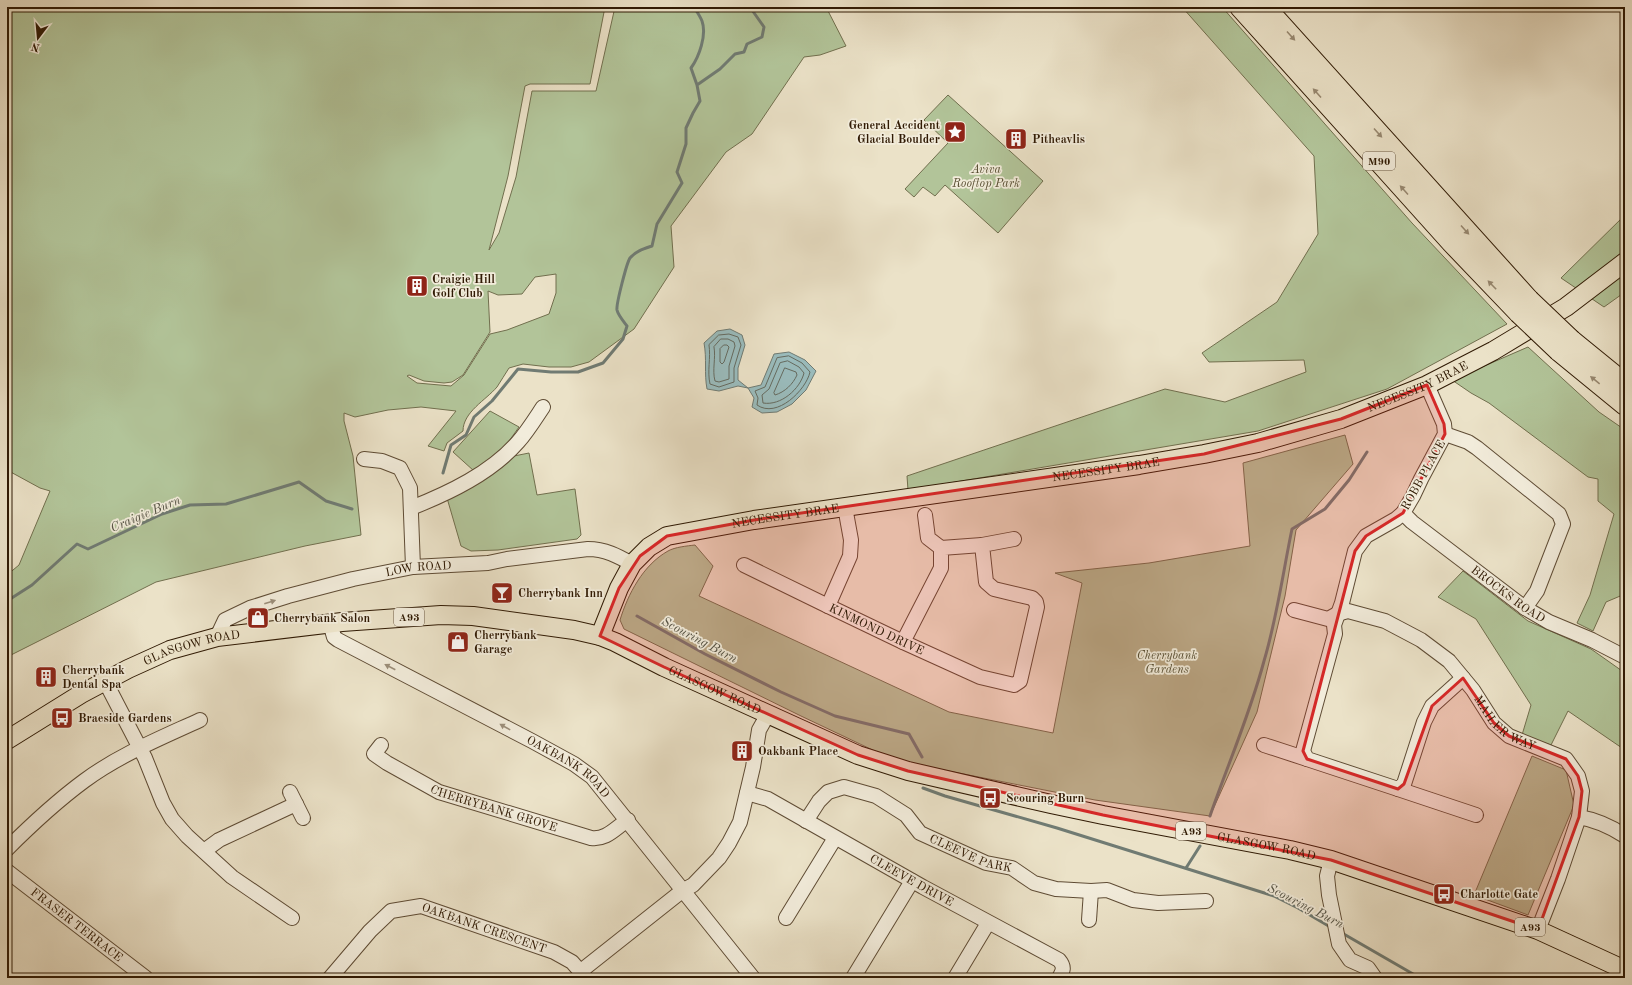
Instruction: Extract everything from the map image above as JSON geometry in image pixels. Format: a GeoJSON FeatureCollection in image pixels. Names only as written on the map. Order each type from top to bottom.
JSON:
{"type":"FeatureCollection","features":[{"type":"Feature","properties":{"kind":"highway","name":"M90"},"geometry":{"type":"LineString","coordinates":[[1240,7],[1452,244],[1524,307],[1625,405]]}},
{"type":"Feature","properties":{"kind":"highway","name":"M90"},"geometry":{"type":"LineString","coordinates":[[1265,7],[1524,307]]}},
{"type":"Feature","properties":{"kind":"highway","name":"M90"},"geometry":{"type":"LineString","coordinates":[[1565,346],[1625,384]]}},
{"type":"Feature","properties":{"kind":"main road","name":"NECESSITY BRAE"},"geometry":{"type":"LineString","coordinates":[[600,636],[619,588],[632,564],[649,547],[667,536],[754,520],[1139,464],[1258,442],[1341,420],[1427,385],[1493,351],[1566,307],[1625,262]]}},
{"type":"Feature","properties":{"kind":"main road","name":"GLASGOW ROAD"},"geometry":{"type":"LineString","coordinates":[[7,740],[105,680],[170,650],[217,637],[330,623],[453,615],[574,630],[600,636],[664,667],[858,755],[908,771],[1102,815],[1290,850],[1331,860],[1538,930]]}},
{"type":"Feature","properties":{"kind":"main road","name":"A93"},"geometry":{"type":"LineString","coordinates":[[1538,930],[1625,970]]}},
{"type":"Feature","properties":{"kind":"street","name":"ROBB PLACE"},"geometry":{"type":"LineString","coordinates":[[1307,759],[1302,751],[1336,634],[1334,626],[1342,603],[1355,551],[1366,536],[1396,519],[1403,512],[1413,496],[1445,434],[1443,419],[1427,385]]}},
{"type":"Feature","properties":{"kind":"street"},"geometry":{"type":"LineString","coordinates":[[411,508],[437,498],[465,483],[493,465],[518,442],[543,407]]}},
{"type":"Feature","properties":{"kind":"street"},"geometry":{"type":"LineString","coordinates":[[1445,434],[1468,442],[1477,448],[1559,514],[1563,524],[1537,591],[1526,608]]}},
{"type":"Feature","properties":{"kind":"street"},"geometry":{"type":"LineString","coordinates":[[364,459],[382,461],[400,468],[410,488],[413,567]]}},
{"type":"Feature","properties":{"kind":"street","name":"KINMOND DRIVE"},"geometry":{"type":"LineString","coordinates":[[845,507],[851,540],[850,556],[828,606],[980,677],[1014,685],[1020,681],[1037,607],[1036,602],[1032,598],[994,589],[986,582],[982,545]]}},
{"type":"Feature","properties":{"kind":"street","name":"BROCKS ROAD"},"geometry":{"type":"LineString","coordinates":[[1403,512],[1412,522],[1526,608],[1549,622],[1592,640],[1625,657]]}},
{"type":"Feature","properties":{"kind":"street"},"geometry":{"type":"LineString","coordinates":[[925,515],[928,538],[941,548],[982,545],[1014,540]]}},
{"type":"Feature","properties":{"kind":"street","name":"LOW ROAD"},"geometry":{"type":"LineString","coordinates":[[217,637],[225,620],[250,608],[288,596],[353,579],[413,567],[488,563],[588,548],[600,549],[612,553],[632,564]]}},
{"type":"Feature","properties":{"kind":"street"},"geometry":{"type":"LineString","coordinates":[[903,642],[941,568],[941,548]]}},
{"type":"Feature","properties":{"kind":"street"},"geometry":{"type":"LineString","coordinates":[[744,564],[828,606]]}},
{"type":"Feature","properties":{"kind":"street","name":"MAILER WAY"},"geometry":{"type":"LineString","coordinates":[[1294,610],[1328,619],[1337,614],[1348,611],[1385,621],[1421,640],[1449,661],[1463,678],[1494,723],[1508,736],[1566,759],[1578,776],[1582,791],[1579,817],[1558,879],[1538,930]]}},
{"type":"Feature","properties":{"kind":"street","name":"OAKBANK ROAD"},"geometry":{"type":"LineString","coordinates":[[330,623],[334,637],[338,640],[477,712],[583,770],[592,777],[628,820],[753,978]]}},
{"type":"Feature","properties":{"kind":"street"},"geometry":{"type":"LineString","coordinates":[[1398,789],[1404,784],[1424,722],[1432,706],[1463,678]]}},
{"type":"Feature","properties":{"kind":"street"},"geometry":{"type":"LineString","coordinates":[[105,680],[140,748],[167,811],[177,826],[232,877],[292,918]]}},
{"type":"Feature","properties":{"kind":"street"},"geometry":{"type":"LineString","coordinates":[[584,975],[682,890],[693,884],[705,873],[729,843],[740,822],[759,730],[768,714]]}},
{"type":"Feature","properties":{"kind":"street"},"geometry":{"type":"LineString","coordinates":[[7,849],[35,821],[85,780],[140,748],[200,720]]}},
{"type":"Feature","properties":{"kind":"street","name":"CHERRYBANK GROVE"},"geometry":{"type":"LineString","coordinates":[[381,744],[374,754],[387,763],[439,792],[591,838],[600,839],[605,837],[628,820]]}},
{"type":"Feature","properties":{"kind":"street"},"geometry":{"type":"LineString","coordinates":[[1264,745],[1476,815]]}},
{"type":"Feature","properties":{"kind":"street","name":"CLEEVE PARK"},"geometry":{"type":"LineString","coordinates":[[806,822],[819,801],[828,792],[844,787],[876,796],[906,815],[920,833],[986,863],[1012,868],[1034,883],[1056,889],[1091,891],[1107,890],[1132,900],[1158,903],[1206,901]]}},
{"type":"Feature","properties":{"kind":"street","name":"CLEEVE DRIVE"},"geometry":{"type":"LineString","coordinates":[[747,793],[768,799],[912,881],[1059,960],[1064,969],[1059,978]]}},
{"type":"Feature","properties":{"kind":"street"},"geometry":{"type":"LineString","coordinates":[[204,851],[219,840],[293,798],[303,818]]}},
{"type":"Feature","properties":{"kind":"street"},"geometry":{"type":"LineString","coordinates":[[1579,817],[1594,819],[1625,836]]}},
{"type":"Feature","properties":{"kind":"street"},"geometry":{"type":"LineString","coordinates":[[786,918],[835,838]]}},
{"type":"Feature","properties":{"kind":"street"},"geometry":{"type":"LineString","coordinates":[[1331,860],[1327,876],[1339,944],[1350,960],[1368,968],[1375,978]]}},
{"type":"Feature","properties":{"kind":"street","name":"FRASER TERRACE"},"geometry":{"type":"LineString","coordinates":[[7,871],[146,978]]}},
{"type":"Feature","properties":{"kind":"street"},"geometry":{"type":"LineString","coordinates":[[853,978],[912,881]]}},
{"type":"Feature","properties":{"kind":"street"},"geometry":{"type":"LineString","coordinates":[[1089,920],[1091,891]]}},
{"type":"Feature","properties":{"kind":"street","name":"OAKBANK CRESCENT"},"geometry":{"type":"LineString","coordinates":[[330,978],[370,932],[391,911],[421,906],[554,952],[572,962],[584,975]]}},
{"type":"Feature","properties":{"kind":"street"},"geometry":{"type":"LineString","coordinates":[[955,978],[988,923]]}},
{"type":"Feature","properties":{"kind":"highlighted area"},"geometry":{"type":"Polygon","coordinates":[[[1427,385],[1444,424],[1445,434],[1403,513],[1366,536],[1355,551],[1303,751],[1307,759],[1398,789],[1404,784],[1432,706],[1463,678],[1494,723],[1509,736],[1566,759],[1578,776],[1582,791],[1579,817],[1538,930],[1331,860],[1103,815],[908,771],[858,755],[664,667],[600,636],[619,588],[640,556],[667,536],[754,520],[1204,454],[1341,419],[1427,385]]]}},
{"type":"Feature","properties":{"kind":"green space"},"geometry":{"type":"Polygon","coordinates":[[[7,7],[605,7],[590,84],[530,84],[525,86],[508,176],[489,250],[499,233],[516,177],[532,91],[596,91],[615,7],[826,7],[846,46],[820,55],[804,57],[752,134],[726,152],[671,226],[674,267],[634,329],[589,362],[571,367],[549,367],[523,364],[509,368],[497,387],[471,412],[464,424],[463,431],[447,443],[444,451],[428,446],[456,411],[421,407],[388,410],[355,417],[344,413],[344,421],[353,456],[361,535],[305,546],[156,582],[7,657],[7,575],[19,565],[50,491],[40,488],[7,470],[7,7]],[[556,274],[535,277],[522,294],[498,295],[488,291],[490,332],[463,375],[452,382],[444,383],[424,381],[409,375],[407,376],[417,383],[451,386],[464,375],[490,334],[507,330],[549,314],[556,293],[556,274]]]}},
{"type":"Feature","properties":{"kind":"green space"},"geometry":{"type":"Polygon","coordinates":[[[1182,7],[1222,7],[1412,223],[1507,324],[1387,389],[1258,431],[908,490],[907,476],[1165,389],[1225,402],[1306,372],[1304,360],[1209,362],[1202,353],[1277,302],[1318,234],[1314,156],[1182,7]]]}},
{"type":"Feature","properties":{"kind":"green space","name":"Aviva Rooftop Park"},"geometry":{"type":"Polygon","coordinates":[[[948,95],[1043,181],[998,233],[945,185],[935,196],[923,187],[914,197],[905,189],[948,143],[924,120],[948,95]]]}},
{"type":"Feature","properties":{"kind":"green space"},"geometry":{"type":"Polygon","coordinates":[[[1625,215],[1625,292],[1604,307],[1561,278],[1625,215]]]}},
{"type":"Feature","properties":{"kind":"green space"},"geometry":{"type":"Polygon","coordinates":[[[1528,347],[1599,412],[1625,430],[1625,594],[1606,602],[1593,631],[1577,623],[1590,595],[1614,514],[1598,501],[1598,479],[1588,477],[1489,403],[1452,380],[1528,347]]]}},
{"type":"Feature","properties":{"kind":"green space"},"geometry":{"type":"Polygon","coordinates":[[[490,411],[519,427],[502,451],[474,471],[453,452],[490,411]]]}},
{"type":"Feature","properties":{"kind":"green space","name":"Cherrybank Gardens"},"geometry":{"type":"Polygon","coordinates":[[[1345,435],[1353,464],[1296,530],[1285,596],[1257,712],[1210,816],[1095,800],[913,764],[879,753],[624,629],[620,620],[632,590],[651,564],[668,551],[695,545],[713,566],[699,596],[949,712],[1053,733],[1082,583],[1055,573],[1149,563],[1250,546],[1243,463],[1345,435]]]}},
{"type":"Feature","properties":{"kind":"green space"},"geometry":{"type":"Polygon","coordinates":[[[529,453],[537,495],[575,489],[581,535],[577,539],[498,550],[471,551],[461,546],[447,498],[514,456],[529,453]]]}},
{"type":"Feature","properties":{"kind":"green space"},"geometry":{"type":"Polygon","coordinates":[[[1463,571],[1528,621],[1591,649],[1625,673],[1625,775],[1622,748],[1568,711],[1551,745],[1522,735],[1531,705],[1476,619],[1438,597],[1463,571]]]}},
{"type":"Feature","properties":{"kind":"green space"},"geometry":{"type":"Polygon","coordinates":[[[1532,756],[1566,770],[1574,805],[1528,915],[1474,895],[1532,756]]]}},
{"type":"Feature","properties":{"kind":"water"},"geometry":{"type":"Polygon","coordinates":[[[730,329],[742,335],[745,345],[738,368],[738,380],[748,388],[738,386],[719,391],[707,389],[704,343],[717,331],[730,329]]]}},
{"type":"Feature","properties":{"kind":"water"},"geometry":{"type":"Polygon","coordinates":[[[789,352],[805,360],[816,371],[806,390],[792,404],[777,412],[762,413],[752,407],[754,398],[748,388],[761,385],[774,354],[789,352]]]}},
{"type":"Feature","properties":{"kind":"waterway"},"geometry":{"type":"LineString","coordinates":[[443,473],[451,445],[466,435],[474,417],[492,401],[518,369],[551,372],[578,372],[603,363],[623,339],[627,326],[621,318],[617,310],[617,306],[627,267],[630,258],[643,249],[652,246],[657,224],[682,183],[677,172],[686,144],[686,128],[700,101],[697,85],[691,68],[697,58],[704,33],[701,19],[694,7]]}},
{"type":"Feature","properties":{"kind":"waterway"},"geometry":{"type":"LineString","coordinates":[[697,85],[720,69],[735,54],[744,52],[747,44],[762,37],[764,27],[752,10],[740,7]]}},
{"type":"Feature","properties":{"kind":"waterway"},"geometry":{"type":"LineString","coordinates":[[1210,816],[1246,720],[1269,645],[1292,529],[1325,509],[1349,480],[1367,452]]}},
{"type":"Feature","properties":{"kind":"waterway","name":"Craigie Burn"},"geometry":{"type":"LineString","coordinates":[[7,601],[32,585],[77,544],[88,549],[162,514],[190,505],[226,504],[299,482],[326,501],[352,509]]}},
{"type":"Feature","properties":{"kind":"waterway","name":"Scouring Burn"},"geometry":{"type":"LineString","coordinates":[[637,616],[705,654],[781,692],[835,716],[909,734],[922,757]]}},
{"type":"Feature","properties":{"kind":"waterway","name":"Scouring Burn"},"geometry":{"type":"LineString","coordinates":[[923,788],[1274,896],[1332,928]]}},
{"type":"Feature","properties":{"kind":"waterway"},"geometry":{"type":"LineString","coordinates":[[1186,868],[1200,846]]}},
{"type":"Feature","properties":{"kind":"waterway","name":"Scouring Burn"},"geometry":{"type":"LineString","coordinates":[[1342,933],[1420,978]]}},
{"type":"Feature","properties":{"kind":"place","name":"General Accident Glacial Boulder"},"geometry":{"type":"Point","coordinates":[955,132]}},
{"type":"Feature","properties":{"kind":"place","name":"Pitheavlis"},"geometry":{"type":"Point","coordinates":[1016,139]}},
{"type":"Feature","properties":{"kind":"place","name":"Craigie Hill Golf Club"},"geometry":{"type":"Point","coordinates":[417,286]}},
{"type":"Feature","properties":{"kind":"place","name":"Cherrybank Inn"},"geometry":{"type":"Point","coordinates":[502,593]}},
{"type":"Feature","properties":{"kind":"place","name":"Cherrybank Salon"},"geometry":{"type":"Point","coordinates":[258,618]}},
{"type":"Feature","properties":{"kind":"place","name":"Cherrybank Garage"},"geometry":{"type":"Point","coordinates":[458,642]}},
{"type":"Feature","properties":{"kind":"place","name":"Cherrybank Dental Spa"},"geometry":{"type":"Point","coordinates":[46,677]}},
{"type":"Feature","properties":{"kind":"place","name":"Braeside Gardens"},"geometry":{"type":"Point","coordinates":[62,718]}},
{"type":"Feature","properties":{"kind":"place","name":"Oakbank Place"},"geometry":{"type":"Point","coordinates":[742,751]}},
{"type":"Feature","properties":{"kind":"place","name":"Scouring Burn"},"geometry":{"type":"Point","coordinates":[990,798]}},
{"type":"Feature","properties":{"kind":"place","name":"Charlotte Gate"},"geometry":{"type":"Point","coordinates":[1444,894]}}]}
